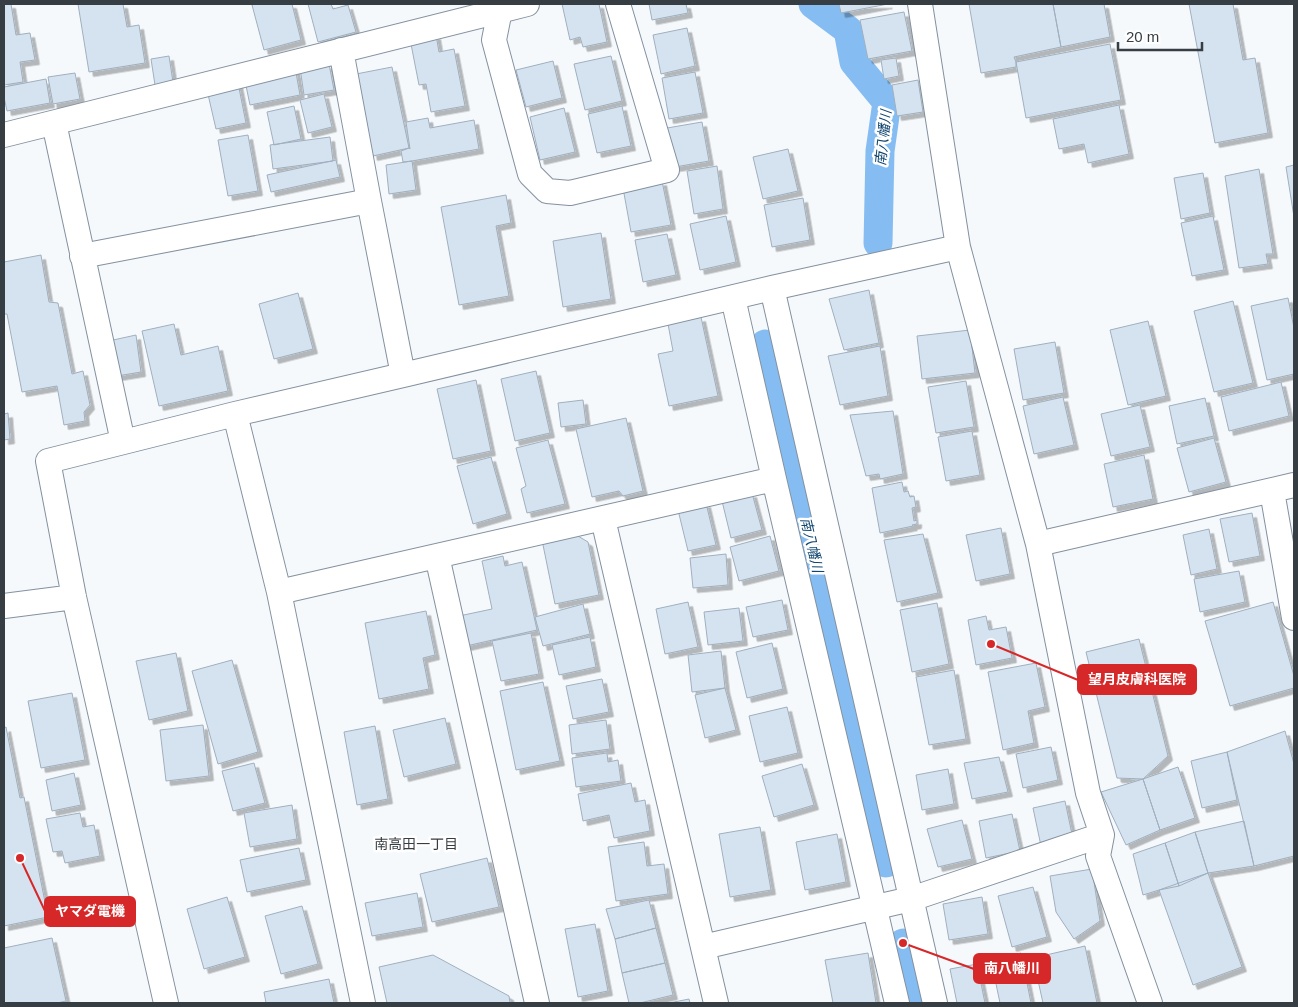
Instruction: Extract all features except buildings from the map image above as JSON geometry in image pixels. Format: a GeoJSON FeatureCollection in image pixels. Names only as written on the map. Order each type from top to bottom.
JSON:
{"type":"FeatureCollection","features":[{"type":"Feature","properties":{"kind":"street"},"geometry":{"type":"LineString","coordinates":[[4,135],[341,50],[462,12],[500,10],[527,4]]}},
{"type":"Feature","properties":{"kind":"street"},"geometry":{"type":"LineString","coordinates":[[500,10],[494,40],[530,174],[547,191],[570,194],[667,170],[618,4]]}},
{"type":"Feature","properties":{"kind":"street"},"geometry":{"type":"LineString","coordinates":[[920,4],[958,247],[1038,544],[1088,793],[1102,836],[1098,856],[1150,1003]]}},
{"type":"Feature","properties":{"kind":"street"},"geometry":{"type":"LineString","coordinates":[[341,50],[404,375]]}},
{"type":"Feature","properties":{"kind":"street"},"geometry":{"type":"LineString","coordinates":[[54,123],[123,442]]}},
{"type":"Feature","properties":{"kind":"street"},"geometry":{"type":"LineString","coordinates":[[82,256],[369,201]]}},
{"type":"Feature","properties":{"kind":"street"},"geometry":{"type":"LineString","coordinates":[[166,1003],[74,597],[48,462],[235,414],[772,288],[958,247]]}},
{"type":"Feature","properties":{"kind":"street"},"geometry":{"type":"LineString","coordinates":[[772,288],[936,1003]]}},
{"type":"Feature","properties":{"kind":"street"},"geometry":{"type":"LineString","coordinates":[[733,298],[897,1003]]}},
{"type":"Feature","properties":{"kind":"street"},"geometry":{"type":"LineString","coordinates":[[235,414],[279,592],[362,1003]]}},
{"type":"Feature","properties":{"kind":"street"},"geometry":{"type":"LineString","coordinates":[[279,592],[774,479]]}},
{"type":"Feature","properties":{"kind":"street"},"geometry":{"type":"LineString","coordinates":[[1038,544],[1283,488],[1294,618]]}},
{"type":"Feature","properties":{"kind":"street"},"geometry":{"type":"LineString","coordinates":[[603,519],[716,1003]]}},
{"type":"Feature","properties":{"kind":"street"},"geometry":{"type":"LineString","coordinates":[[437,556],[537,1003]]}},
{"type":"Feature","properties":{"kind":"street"},"geometry":{"type":"LineString","coordinates":[[4,606],[74,597]]}},
{"type":"Feature","properties":{"kind":"street"},"geometry":{"type":"LineString","coordinates":[[703,947],[911,899],[1102,836]]}},
{"type":"Feature","properties":{"kind":"waterway","name":"南八幡川"},"geometry":{"type":"LineString","coordinates":[[813,4],[848,30],[854,62],[887,102],[880,151],[878,243]]}},
{"type":"Feature","properties":{"kind":"waterway","name":"南八幡川"},"geometry":{"type":"LineString","coordinates":[[765,344],[886,863]]}},
{"type":"Feature","properties":{"kind":"waterway","name":"南八幡川"},"geometry":{"type":"LineString","coordinates":[[903,943],[917,1003]]}},
{"type":"Feature","properties":{"kind":"place","name":"望月皮膚科医院"},"geometry":{"type":"Point","coordinates":[991,644]}},
{"type":"Feature","properties":{"kind":"place","name":"ヤマダ電機"},"geometry":{"type":"Point","coordinates":[20,858]}},
{"type":"Feature","properties":{"kind":"place","name":"南八幡川"},"geometry":{"type":"Point","coordinates":[903,943]}},
{"type":"Feature","properties":{"kind":"district","name":"南高田一丁目"},"geometry":{"type":"Point","coordinates":[416,844]}}]}
